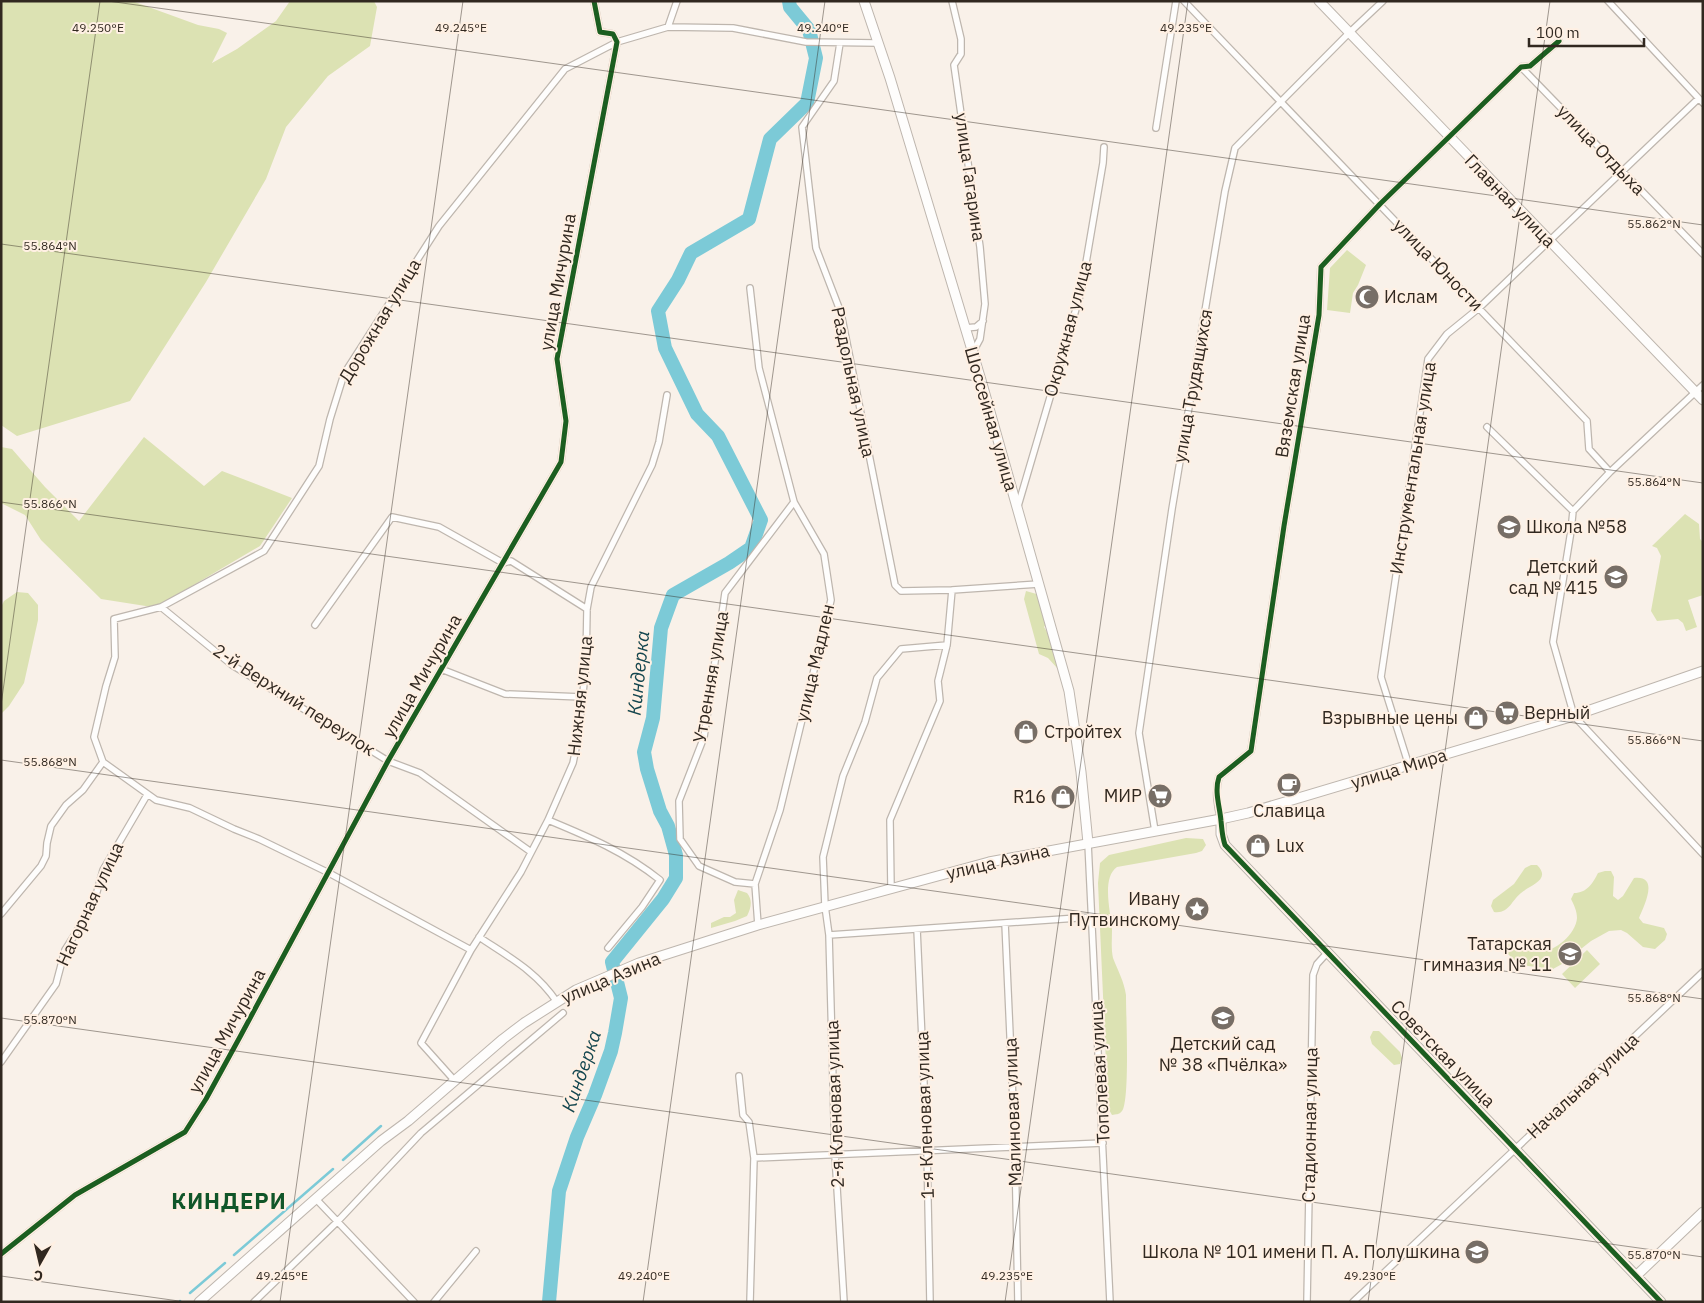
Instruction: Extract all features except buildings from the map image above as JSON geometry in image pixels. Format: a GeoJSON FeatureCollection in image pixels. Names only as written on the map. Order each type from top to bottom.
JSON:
{"type":"FeatureCollection","features":[{"type":"Feature","properties":{"kind":"street"},"geometry":{"type":"LineString","coordinates":[[594,1],[600,32],[613,34],[617,42]]}},
{"type":"Feature","properties":{"kind":"street"},"geometry":{"type":"LineString","coordinates":[[668,27],[677,1]]}},
{"type":"Feature","properties":{"kind":"street","name":"Шоссейная улица"},"geometry":{"type":"LineString","coordinates":[[864,1],[893,88],[973,354],[1070,691],[1088,843]]}},
{"type":"Feature","properties":{"kind":"street","name":"улица Гагарина"},"geometry":{"type":"LineString","coordinates":[[952,1],[961,39],[961,54],[954,65],[980,247],[984,304],[984,319],[980,339],[973,354]]}},
{"type":"Feature","properties":{"kind":"street"},"geometry":{"type":"LineString","coordinates":[[1156,128],[1176,1]]}},
{"type":"Feature","properties":{"kind":"street","name":"улица Юности"},"geometry":{"type":"LineString","coordinates":[[1184,1],[1587,421],[1590,449],[1610,472]]}},
{"type":"Feature","properties":{"kind":"street","name":"Главная улица"},"geometry":{"type":"LineString","coordinates":[[1319,1],[1703,400]]}},
{"type":"Feature","properties":{"kind":"street","name":"улица Трудящихся"},"geometry":{"type":"LineString","coordinates":[[1155,831],[1139,733],[1172,509],[1225,191],[1235,148],[1383,1]]}},
{"type":"Feature","properties":{"kind":"street"},"geometry":{"type":"LineString","coordinates":[[1608,1],[1701,101]]}},
{"type":"Feature","properties":{"kind":"street","name":"Дорожная улица"},"geometry":{"type":"LineString","coordinates":[[103,762],[94,737],[115,657],[114,619],[160,607],[264,551],[319,466],[330,419],[344,374],[439,226],[565,69],[617,42],[668,27],[733,28],[817,43],[877,43]]}},
{"type":"Feature","properties":{"kind":"street","name":"улица Мичурина"},"geometry":{"type":"LineString","coordinates":[[1,1254],[75,1195],[185,1132],[206,1099],[388,761],[561,462],[566,421],[557,359],[617,42]]}},
{"type":"Feature","properties":{"kind":"street","name":"Вяземская улица"},"geometry":{"type":"LineString","coordinates":[[1222,819],[1218,802],[1217,784],[1219,778],[1251,751],[1284,526],[1319,315],[1321,267],[1448,136],[1521,67],[1530,66],[1559,42]]}},
{"type":"Feature","properties":{"kind":"street","name":"Раздольная улица"},"geometry":{"type":"LineString","coordinates":[[840,43],[834,81],[802,126],[816,248],[841,314],[895,586],[901,591],[952,590],[1039,584]]}},
{"type":"Feature","properties":{"kind":"street","name":"улица Отдыха"},"geometry":{"type":"LineString","coordinates":[[1521,67],[1703,254]]}},
{"type":"Feature","properties":{"kind":"street","name":"Инструментальная улица"},"geometry":{"type":"LineString","coordinates":[[1409,766],[1381,677],[1428,359],[1447,334],[1479,308],[1548,240],[1701,101]]}},
{"type":"Feature","properties":{"kind":"street","name":"Окружная улица"},"geometry":{"type":"LineString","coordinates":[[1017,507],[1081,292],[1103,163],[1104,147]]}},
{"type":"Feature","properties":{"kind":"street","name":"улица Мадлен"},"geometry":{"type":"LineString","coordinates":[[750,288],[759,368],[794,502],[824,554],[831,600],[780,810],[755,884],[758,925]]}},
{"type":"Feature","properties":{"kind":"street"},"geometry":{"type":"LineString","coordinates":[[965,328],[976,326],[984,319]]}},
{"type":"Feature","properties":{"kind":"street"},"geometry":{"type":"LineString","coordinates":[[1703,385],[1610,472],[1573,511],[1553,642],[1574,716],[1703,854]]}},
{"type":"Feature","properties":{"kind":"street","name":"Нижняя улица"},"geometry":{"type":"LineString","coordinates":[[455,1081],[422,1043],[471,950],[521,872],[548,820],[573,763],[578,738],[586,657],[587,609],[591,587],[652,465],[659,442],[667,395]]}},
{"type":"Feature","properties":{"kind":"street"},"geometry":{"type":"LineString","coordinates":[[1487,426],[1573,511]]}},
{"type":"Feature","properties":{"kind":"street","name":"Утренняя улица"},"geometry":{"type":"LineString","coordinates":[[755,884],[735,882],[699,866],[680,839],[679,800],[704,737],[725,593],[794,502]]}},
{"type":"Feature","properties":{"kind":"street"},"geometry":{"type":"LineString","coordinates":[[315,625],[392,516],[439,527],[502,564],[511,561],[587,609]]}},
{"type":"Feature","properties":{"kind":"street"},"geometry":{"type":"LineString","coordinates":[[891,888],[890,820],[940,701],[938,681],[947,645],[952,590]]}},
{"type":"Feature","properties":{"kind":"street","name":"2-й Верхний переулок"},"geometry":{"type":"LineString","coordinates":[[160,607],[232,665],[388,761],[420,773],[531,852]]}},
{"type":"Feature","properties":{"kind":"street","name":"2-я Кленовая улица"},"geometry":{"type":"LineString","coordinates":[[844,1302],[823,857],[843,776],[865,722],[877,678],[901,649],[947,645]]}},
{"type":"Feature","properties":{"kind":"street"},"geometry":{"type":"LineString","coordinates":[[441,669],[505,694],[582,697]]}},
{"type":"Feature","properties":{"kind":"street","name":"улица Мира"},"geometry":{"type":"LineString","coordinates":[[1088,843],[1222,819],[1409,766],[1574,716],[1703,671]]}},
{"type":"Feature","properties":{"kind":"street"},"geometry":{"type":"LineString","coordinates":[[1,914],[41,866],[46,856],[51,826],[66,805],[83,790],[103,762],[147,796],[190,808],[234,829],[259,838],[329,873],[471,950]]}},
{"type":"Feature","properties":{"kind":"street","name":"Нагорная улица"},"geometry":{"type":"LineString","coordinates":[[1,1062],[56,984],[65,950],[93,906],[102,870],[147,796]]}},
{"type":"Feature","properties":{"kind":"street","name":"Советская улица"},"geometry":{"type":"LineString","coordinates":[[1222,819],[1221,834],[1225,845],[1661,1302]]}},
{"type":"Feature","properties":{"kind":"street"},"geometry":{"type":"LineString","coordinates":[[548,820],[604,843],[647,869],[660,880],[642,907],[608,948]]}},
{"type":"Feature","properties":{"kind":"street","name":"улица Азина"},"geometry":{"type":"LineString","coordinates":[[199,1302],[381,1141],[408,1121],[503,1039],[576,990],[639,963],[758,925],[989,862],[1088,843]]}},
{"type":"Feature","properties":{"kind":"street","name":"Тополевая улица"},"geometry":{"type":"LineString","coordinates":[[1088,843],[1110,1302]]}},
{"type":"Feature","properties":{"kind":"street"},"geometry":{"type":"LineString","coordinates":[[828,935],[1092,917]]}},
{"type":"Feature","properties":{"kind":"street","name":"Малиновая улица"},"geometry":{"type":"LineString","coordinates":[[1004,923],[1015,1147],[1018,1302]]}},
{"type":"Feature","properties":{"kind":"street","name":"1-я Кленовая улица"},"geometry":{"type":"LineString","coordinates":[[917,929],[927,1151],[930,1302]]}},
{"type":"Feature","properties":{"kind":"street"},"geometry":{"type":"LineString","coordinates":[[479,937],[534,973],[557,1002]]}},
{"type":"Feature","properties":{"kind":"street","name":"Стадионная улица"},"geometry":{"type":"LineString","coordinates":[[1307,1302],[1314,975],[1317,964],[1327,954]]}},
{"type":"Feature","properties":{"kind":"street","name":"Начальная улица"},"geometry":{"type":"LineString","coordinates":[[1353,1302],[1703,972]]}},
{"type":"Feature","properties":{"kind":"street"},"geometry":{"type":"LineString","coordinates":[[254,1302],[337,1222],[428,1127],[562,1013]]}},
{"type":"Feature","properties":{"kind":"street"},"geometry":{"type":"LineString","coordinates":[[739,1076],[742,1115],[749,1122],[754,1158],[750,1302]]}},
{"type":"Feature","properties":{"kind":"street"},"geometry":{"type":"LineString","coordinates":[[754,1158],[1103,1143]]}},
{"type":"Feature","properties":{"kind":"street"},"geometry":{"type":"LineString","coordinates":[[316,1199],[414,1302]]}},
{"type":"Feature","properties":{"kind":"street"},"geometry":{"type":"LineString","coordinates":[[1637,1275],[1703,1212]]}},
{"type":"Feature","properties":{"kind":"street"},"geometry":{"type":"LineString","coordinates":[[434,1302],[476,1251]]}},
{"type":"Feature","properties":{"kind":"green space"},"geometry":{"type":"Polygon","coordinates":[[[1,1],[132,1],[198,25],[219,29],[227,33],[212,63],[237,49],[276,21],[290,1],[374,1],[377,7],[370,46],[328,76],[286,127],[266,179],[206,282],[130,401],[17,436],[1,425],[1,1]]]}},
{"type":"Feature","properties":{"kind":"green space"},"geometry":{"type":"Polygon","coordinates":[[[1347,250],[1366,265],[1353,293],[1350,313],[1327,310],[1330,268],[1347,250]]]}},
{"type":"Feature","properties":{"kind":"green space"},"geometry":{"type":"Polygon","coordinates":[[[144,437],[204,486],[222,471],[292,498],[260,546],[158,606],[152,607],[101,599],[41,540],[25,515],[1,503],[1,447],[12,449],[45,487],[79,521],[144,437]]]}},
{"type":"Feature","properties":{"kind":"green space"},"geometry":{"type":"Polygon","coordinates":[[[1685,514],[1699,524],[1700,539],[1703,542],[1703,595],[1688,600],[1697,627],[1686,631],[1683,623],[1678,619],[1657,621],[1651,611],[1661,556],[1657,548],[1652,546],[1685,514]]]}},
{"type":"Feature","properties":{"kind":"green space"},"geometry":{"type":"Polygon","coordinates":[[[1026,591],[1040,595],[1047,623],[1044,627],[1055,645],[1058,669],[1048,658],[1039,654],[1024,599],[1026,591]]]}},
{"type":"Feature","properties":{"kind":"green space"},"geometry":{"type":"Polygon","coordinates":[[[17,592],[28,593],[38,605],[38,620],[24,683],[9,706],[1,714],[1,607],[4,601],[17,592]]]}},
{"type":"Feature","properties":{"kind":"green space"},"geometry":{"type":"Polygon","coordinates":[[[1186,838],[1203,839],[1206,845],[1202,851],[1196,853],[1117,867],[1109,879],[1108,896],[1112,930],[1112,955],[1126,995],[1127,1037],[1127,1075],[1124,1104],[1119,1114],[1112,1115],[1108,1108],[1098,883],[1100,863],[1109,855],[1186,838]]]}},
{"type":"Feature","properties":{"kind":"green space"},"geometry":{"type":"Polygon","coordinates":[[[1537,865],[1541,870],[1542,875],[1538,882],[1521,893],[1506,909],[1494,912],[1491,906],[1493,900],[1514,884],[1525,868],[1537,865]]]}},
{"type":"Feature","properties":{"kind":"green space"},"geometry":{"type":"Polygon","coordinates":[[[1611,871],[1614,877],[1613,896],[1618,900],[1623,896],[1634,878],[1642,878],[1646,881],[1648,892],[1639,918],[1643,923],[1664,928],[1667,934],[1665,940],[1655,949],[1643,947],[1621,930],[1609,931],[1591,941],[1553,969],[1520,965],[1500,947],[1502,941],[1525,950],[1539,952],[1552,949],[1564,941],[1576,924],[1576,913],[1571,899],[1574,893],[1579,893],[1586,889],[1592,884],[1598,873],[1611,871]]]}},
{"type":"Feature","properties":{"kind":"green space"},"geometry":{"type":"Polygon","coordinates":[[[738,890],[747,893],[750,898],[747,916],[711,928],[711,923],[736,913],[734,900],[738,890]]]}},
{"type":"Feature","properties":{"kind":"green space"},"geometry":{"type":"Polygon","coordinates":[[[1587,950],[1600,964],[1575,988],[1562,974],[1587,950]]]}},
{"type":"Feature","properties":{"kind":"green space"},"geometry":{"type":"Polygon","coordinates":[[[1373,1031],[1379,1031],[1400,1052],[1402,1058],[1400,1064],[1394,1065],[1372,1044],[1370,1037],[1373,1031]]]}},
{"type":"Feature","properties":{"kind":"waterway","name":"Киндерка"},"geometry":{"type":"LineString","coordinates":[[549,1302],[559,1191],[577,1137],[611,1051],[615,1033],[621,998],[612,962],[663,899],[676,878],[676,855],[668,826],[660,811],[647,769],[644,752],[653,718],[661,628],[673,595],[751,548],[761,520],[718,436],[697,414],[665,348],[658,311],[678,280],[691,253],[749,219],[770,139],[807,103],[816,58],[809,30],[790,7],[789,1]]}},
{"type":"Feature","properties":{"kind":"waterway"},"geometry":{"type":"LineString","coordinates":[[343,1160],[381,1126]]}},
{"type":"Feature","properties":{"kind":"waterway"},"geometry":{"type":"LineString","coordinates":[[234,1255],[333,1169]]}},
{"type":"Feature","properties":{"kind":"waterway"},"geometry":{"type":"LineString","coordinates":[[190,1293],[225,1263]]}},
{"type":"Feature","properties":{"kind":"cycle path"},"geometry":{"type":"LineString","coordinates":[[1,1254],[75,1195],[185,1132],[206,1099],[388,761],[561,462],[566,421],[557,359],[617,42],[613,34],[600,32],[594,1]]}},
{"type":"Feature","properties":{"kind":"cycle path"},"geometry":{"type":"LineString","coordinates":[[1559,41],[1530,66],[1521,67],[1380,204],[1321,267],[1319,315],[1284,526],[1251,751],[1219,777],[1217,794],[1225,845],[1661,1302]]}},
{"type":"Feature","properties":{"kind":"place","name":"Ислам"},"geometry":{"type":"Point","coordinates":[1367,297]}},
{"type":"Feature","properties":{"kind":"place","name":"Школа №58"},"geometry":{"type":"Point","coordinates":[1509,527]}},
{"type":"Feature","properties":{"kind":"place","name":"Детский сад № 415"},"geometry":{"type":"Point","coordinates":[1616,577]}},
{"type":"Feature","properties":{"kind":"place","name":"Верный"},"geometry":{"type":"Point","coordinates":[1507,713]}},
{"type":"Feature","properties":{"kind":"place","name":"Взрывные цены"},"geometry":{"type":"Point","coordinates":[1476,718]}},
{"type":"Feature","properties":{"kind":"place","name":"Стройтех"},"geometry":{"type":"Point","coordinates":[1026,732]}},
{"type":"Feature","properties":{"kind":"place","name":"Славица"},"geometry":{"type":"Point","coordinates":[1289,785]}},
{"type":"Feature","properties":{"kind":"place","name":"МИР"},"geometry":{"type":"Point","coordinates":[1160,796]}},
{"type":"Feature","properties":{"kind":"place","name":"R16"},"geometry":{"type":"Point","coordinates":[1063,797]}},
{"type":"Feature","properties":{"kind":"place","name":"Lux"},"geometry":{"type":"Point","coordinates":[1258,846]}},
{"type":"Feature","properties":{"kind":"place","name":"Ивану Путвинскому"},"geometry":{"type":"Point","coordinates":[1197,909]}},
{"type":"Feature","properties":{"kind":"place","name":"Татарская гимназия № 11"},"geometry":{"type":"Point","coordinates":[1570,954]}},
{"type":"Feature","properties":{"kind":"place","name":"Детский сад № 38 «Пчёлка»"},"geometry":{"type":"Point","coordinates":[1223,1018]}},
{"type":"Feature","properties":{"kind":"place","name":"Школа № 101 имени П. А. Полушкина"},"geometry":{"type":"Point","coordinates":[1477,1252]}},
{"type":"Feature","properties":{"kind":"district","name":"КИНДЕРИ"},"geometry":{"type":"Point","coordinates":[229,1201]}}]}
